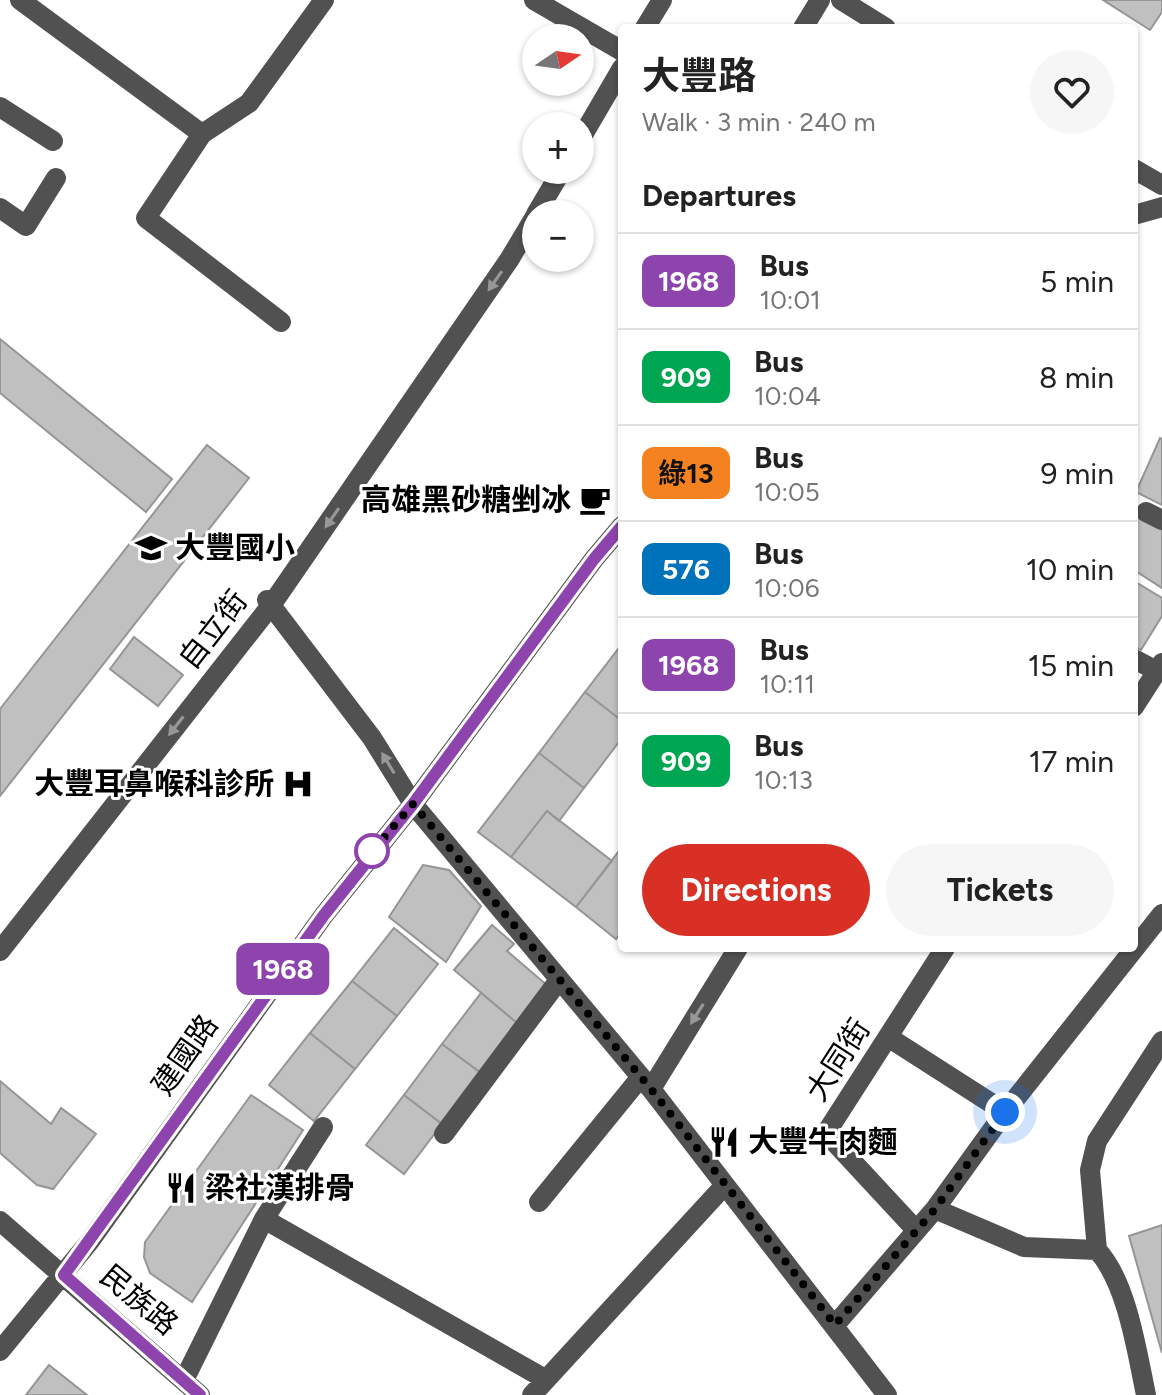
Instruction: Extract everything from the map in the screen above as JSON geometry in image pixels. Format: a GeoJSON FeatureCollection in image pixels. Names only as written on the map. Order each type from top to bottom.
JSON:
{"type":"FeatureCollection","features":[{"type":"Feature","properties":{"kind":"street"},"geometry":{"type":"LineString","coordinates":[[20,0],[202,134]]}},
{"type":"Feature","properties":{"kind":"street"},"geometry":{"type":"LineString","coordinates":[[281,322],[146,218],[202,134],[249,103],[324,0]]}},
{"type":"Feature","properties":{"kind":"street"},"geometry":{"type":"LineString","coordinates":[[534,0],[618,49]]}},
{"type":"Feature","properties":{"kind":"street"},"geometry":{"type":"LineString","coordinates":[[647,24],[662,0]]}},
{"type":"Feature","properties":{"kind":"street"},"geometry":{"type":"LineString","coordinates":[[805,24],[820,0]]}},
{"type":"Feature","properties":{"kind":"street"},"geometry":{"type":"LineString","coordinates":[[841,0],[880,24]]}},
{"type":"Feature","properties":{"kind":"street"},"geometry":{"type":"LineString","coordinates":[[594,116],[618,75]]}},
{"type":"Feature","properties":{"kind":"street"},"geometry":{"type":"LineString","coordinates":[[0,107],[53,141]]}},
{"type":"Feature","properties":{"kind":"street"},"geometry":{"type":"LineString","coordinates":[[1138,171],[1162,185]]}},
{"type":"Feature","properties":{"kind":"street"},"geometry":{"type":"LineString","coordinates":[[0,208],[26,226],[56,178]]}},
{"type":"Feature","properties":{"kind":"street"},"geometry":{"type":"LineString","coordinates":[[1138,214],[1162,207]]}},
{"type":"Feature","properties":{"kind":"street","name":"自立街"},"geometry":{"type":"LineString","coordinates":[[0,951],[270,602],[522,238]]}},
{"type":"Feature","properties":{"kind":"street","name":"建國路"},"geometry":{"type":"LineString","coordinates":[[0,1351],[29,1311],[64,1275],[315,926],[413,804],[618,531]]}},
{"type":"Feature","properties":{"kind":"street"},"geometry":{"type":"LineString","coordinates":[[270,602],[372,738],[413,804],[645,1084],[887,1395]]}},
{"type":"Feature","properties":{"kind":"street"},"geometry":{"type":"LineString","coordinates":[[1138,660],[1160,667],[1138,701]]}},
{"type":"Feature","properties":{"kind":"street"},"geometry":{"type":"LineString","coordinates":[[1138,944],[1162,914]]}},
{"type":"Feature","properties":{"kind":"street"},"geometry":{"type":"LineString","coordinates":[[539,1202],[645,1084],[735,952]]}},
{"type":"Feature","properties":{"kind":"street","name":"大同街"},"geometry":{"type":"LineString","coordinates":[[916,1230],[826,1133],[942,952]]}},
{"type":"Feature","properties":{"kind":"street"},"geometry":{"type":"LineString","coordinates":[[835,1325],[935,1209],[1005,1112],[1132,952]]}},
{"type":"Feature","properties":{"kind":"street"},"geometry":{"type":"LineString","coordinates":[[444,1134],[559,980]]}},
{"type":"Feature","properties":{"kind":"street"},"geometry":{"type":"LineString","coordinates":[[888,1037],[1005,1112]]}},
{"type":"Feature","properties":{"kind":"street"},"geometry":{"type":"LineString","coordinates":[[1146,1395],[1134,1339],[1118,1289],[1109,1263],[1097,1250],[1090,1170],[1097,1141],[1162,1041]]}},
{"type":"Feature","properties":{"kind":"street"},"geometry":{"type":"LineString","coordinates":[[185,1378],[264,1219],[323,1127]]}},
{"type":"Feature","properties":{"kind":"street"},"geometry":{"type":"LineString","coordinates":[[264,1219],[539,1387],[725,1185]]}},
{"type":"Feature","properties":{"kind":"street"},"geometry":{"type":"LineString","coordinates":[[935,1209],[1024,1247],[1097,1250]]}},
{"type":"Feature","properties":{"kind":"street","name":"民族路"},"geometry":{"type":"LineString","coordinates":[[0,1221],[185,1378],[200,1395]]}},
{"type":"Feature","properties":{"kind":"building"},"geometry":{"type":"Polygon","coordinates":[[[1103,0],[1162,0],[1162,12],[1150,30],[1103,0]]]}},
{"type":"Feature","properties":{"kind":"building"},"geometry":{"type":"Polygon","coordinates":[[[0,339],[172,479],[146,512],[0,393],[0,339]]]}},
{"type":"Feature","properties":{"kind":"building"},"geometry":{"type":"Polygon","coordinates":[[[1160,438],[1162,505],[1138,493],[1160,438]]]}},
{"type":"Feature","properties":{"kind":"building"},"geometry":{"type":"Polygon","coordinates":[[[207,445],[249,478],[0,796],[0,709],[207,445]]]}},
{"type":"Feature","properties":{"kind":"building"},"geometry":{"type":"Polygon","coordinates":[[[1138,515],[1162,530],[1162,588],[1138,573],[1138,515]]]}},
{"type":"Feature","properties":{"kind":"building"},"geometry":{"type":"Polygon","coordinates":[[[1138,583],[1162,598],[1162,616],[1141,650],[1138,648],[1138,583]]]}},
{"type":"Feature","properties":{"kind":"building"},"geometry":{"type":"Polygon","coordinates":[[[134,637],[183,675],[158,706],[110,669],[134,637]]]}},
{"type":"Feature","properties":{"kind":"building"},"geometry":{"type":"Polygon","coordinates":[[[618,649],[618,718],[585,692],[618,649]]]}},
{"type":"Feature","properties":{"kind":"building"},"geometry":{"type":"Polygon","coordinates":[[[585,692],[618,718],[618,743],[584,788],[539,753],[585,692]]]}},
{"type":"Feature","properties":{"kind":"building"},"geometry":{"type":"Polygon","coordinates":[[[539,753],[584,788],[559,821],[547,811],[511,857],[478,832],[539,753]]]}},
{"type":"Feature","properties":{"kind":"building"},"geometry":{"type":"Polygon","coordinates":[[[547,811],[612,861],[576,907],[511,857],[547,811]]]}},
{"type":"Feature","properties":{"kind":"building"},"geometry":{"type":"Polygon","coordinates":[[[618,852],[616,939],[576,907],[618,852]]]}},
{"type":"Feature","properties":{"kind":"building"},"geometry":{"type":"Polygon","coordinates":[[[423,865],[449,870],[481,906],[446,962],[389,917],[423,865]]]}},
{"type":"Feature","properties":{"kind":"building"},"geometry":{"type":"Polygon","coordinates":[[[492,925],[514,944],[507,951],[548,986],[517,1023],[454,970],[492,925]]]}},
{"type":"Feature","properties":{"kind":"building"},"geometry":{"type":"Polygon","coordinates":[[[394,928],[438,964],[397,1016],[352,981],[394,928]]]}},
{"type":"Feature","properties":{"kind":"building"},"geometry":{"type":"Polygon","coordinates":[[[352,981],[397,1016],[355,1069],[310,1033],[352,981]]]}},
{"type":"Feature","properties":{"kind":"building"},"geometry":{"type":"Polygon","coordinates":[[[481,993],[517,1023],[481,1073],[442,1044],[481,993]]]}},
{"type":"Feature","properties":{"kind":"building"},"geometry":{"type":"Polygon","coordinates":[[[310,1033],[355,1069],[314,1121],[269,1085],[310,1033]]]}},
{"type":"Feature","properties":{"kind":"building"},"geometry":{"type":"Polygon","coordinates":[[[442,1044],[481,1073],[442,1124],[404,1095],[442,1044]]]}},
{"type":"Feature","properties":{"kind":"building"},"geometry":{"type":"Polygon","coordinates":[[[0,1081],[51,1124],[61,1108],[96,1134],[53,1189],[37,1185],[0,1153],[0,1081]]]}},
{"type":"Feature","properties":{"kind":"building"},"geometry":{"type":"Polygon","coordinates":[[[251,1095],[303,1130],[192,1302],[150,1273],[144,1257],[145,1242],[251,1095]]]}},
{"type":"Feature","properties":{"kind":"building"},"geometry":{"type":"Polygon","coordinates":[[[404,1095],[442,1124],[404,1174],[366,1145],[404,1095]]]}},
{"type":"Feature","properties":{"kind":"building"},"geometry":{"type":"Polygon","coordinates":[[[1162,1225],[1162,1353],[1129,1236],[1162,1225]]]}},
{"type":"Feature","properties":{"kind":"building"},"geometry":{"type":"Polygon","coordinates":[[[49,1365],[87,1395],[26,1395],[49,1365]]]}},
{"type":"Feature","properties":{"kind":"bus line","name":"1968"},"geometry":{"type":"LineString","coordinates":[[200,1395],[185,1378],[64,1275],[324,915],[369,855],[413,804],[618,531]]}},
{"type":"Feature","properties":{"kind":"place","name":"高雄黑砂糖剉冰"},"geometry":{"type":"Point","coordinates":[595,500]}},
{"type":"Feature","properties":{"kind":"place","name":"大豐國小"},"geometry":{"type":"Point","coordinates":[151,548]}},
{"type":"Feature","properties":{"kind":"place","name":"大豐耳鼻喉科診所"},"geometry":{"type":"Point","coordinates":[298,784]}},
{"type":"Feature","properties":{"kind":"place","name":"大豐牛肉麵"},"geometry":{"type":"Point","coordinates":[724,1142]}},
{"type":"Feature","properties":{"kind":"place","name":"梁社漢排骨"},"geometry":{"type":"Point","coordinates":[181,1188]}},
{"type":"Feature","properties":{"kind":"route"},"geometry":{"type":"LineString","coordinates":[[372,851],[369,855],[413,804],[651,1089],[835,1325],[935,1209],[1005,1112]]}}]}
